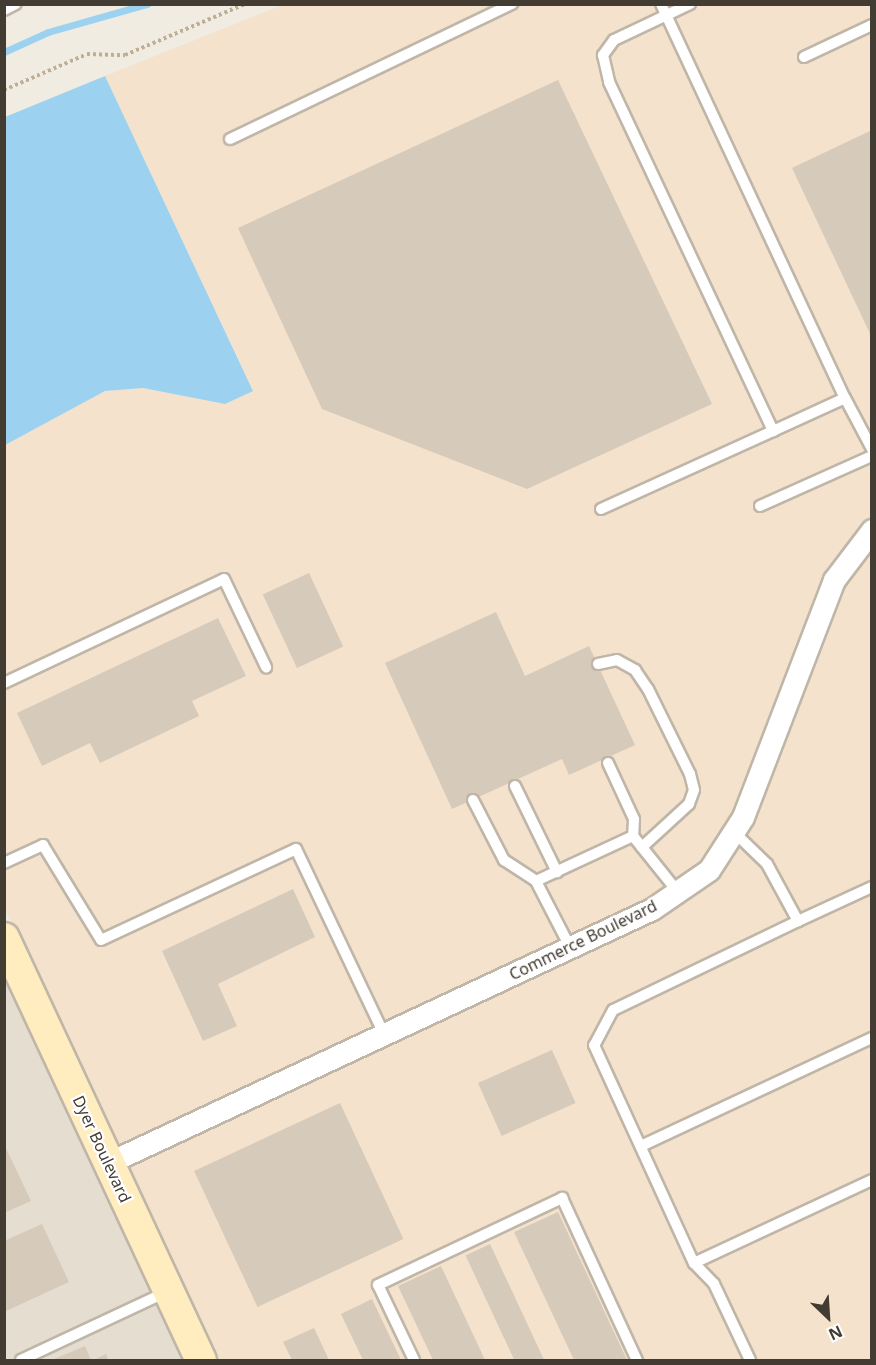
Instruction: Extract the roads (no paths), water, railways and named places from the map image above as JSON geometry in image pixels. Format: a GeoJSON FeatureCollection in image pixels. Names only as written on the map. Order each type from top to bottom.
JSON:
{"type":"FeatureCollection","features":[{"type":"Feature","properties":{"kind":"main road","name":"Dyer Boulevard"},"geometry":{"type":"LineString","coordinates":[[4,938],[201,1360]]}},
{"type":"Feature","properties":{"kind":"street","name":"Commerce Boulevard"},"geometry":{"type":"LineString","coordinates":[[108,1163],[652,909],[709,870],[743,817],[834,580],[872,530]]}},
{"type":"Feature","properties":{"kind":"lane"},"geometry":{"type":"LineString","coordinates":[[4,10],[16,4]]}},
{"type":"Feature","properties":{"kind":"lane"},"geometry":{"type":"LineString","coordinates":[[230,140],[512,4]]}},
{"type":"Feature","properties":{"kind":"lane"},"geometry":{"type":"LineString","coordinates":[[661,4],[845,398],[872,449]]}},
{"type":"Feature","properties":{"kind":"lane"},"geometry":{"type":"LineString","coordinates":[[690,4],[614,40],[603,55],[609,82],[773,431]]}},
{"type":"Feature","properties":{"kind":"lane"},"geometry":{"type":"LineString","coordinates":[[804,57],[872,25]]}},
{"type":"Feature","properties":{"kind":"lane"},"geometry":{"type":"LineString","coordinates":[[601,509],[845,398]]}},
{"type":"Feature","properties":{"kind":"lane"},"geometry":{"type":"LineString","coordinates":[[861,429],[872,424]]}},
{"type":"Feature","properties":{"kind":"lane"},"geometry":{"type":"LineString","coordinates":[[760,506],[872,456]]}},
{"type":"Feature","properties":{"kind":"lane"},"geometry":{"type":"LineString","coordinates":[[4,683],[224,579],[266,667]]}},
{"type":"Feature","properties":{"kind":"lane"},"geometry":{"type":"LineString","coordinates":[[598,664],[617,660],[635,670],[648,689],[690,774],[694,790],[689,804],[642,847]]}},
{"type":"Feature","properties":{"kind":"lane"},"geometry":{"type":"LineString","coordinates":[[608,764],[634,819],[633,836],[677,891]]}},
{"type":"Feature","properties":{"kind":"lane"},"geometry":{"type":"LineString","coordinates":[[515,786],[557,872]]}},
{"type":"Feature","properties":{"kind":"lane"},"geometry":{"type":"LineString","coordinates":[[473,800],[504,860],[536,881],[570,947]]}},
{"type":"Feature","properties":{"kind":"lane"},"geometry":{"type":"LineString","coordinates":[[734,832],[767,864],[798,921]]}},
{"type":"Feature","properties":{"kind":"lane"},"geometry":{"type":"LineString","coordinates":[[536,881],[633,836]]}},
{"type":"Feature","properties":{"kind":"lane"},"geometry":{"type":"LineString","coordinates":[[4,863],[43,845],[101,940],[296,849],[384,1034]]}},
{"type":"Feature","properties":{"kind":"lane"},"geometry":{"type":"LineString","coordinates":[[750,1360],[714,1284],[694,1263],[594,1045],[613,1010],[872,887]]}},
{"type":"Feature","properties":{"kind":"lane"},"geometry":{"type":"LineString","coordinates":[[641,1146],[872,1038]]}},
{"type":"Feature","properties":{"kind":"lane"},"geometry":{"type":"LineString","coordinates":[[694,1263],[872,1180]]}},
{"type":"Feature","properties":{"kind":"lane"},"geometry":{"type":"LineString","coordinates":[[414,1360],[378,1285],[562,1198],[637,1360]]}},
{"type":"Feature","properties":{"kind":"lane"},"geometry":{"type":"LineString","coordinates":[[21,1360],[168,1291]]}},
{"type":"Feature","properties":{"kind":"water"},"geometry":{"type":"Polygon","coordinates":[[[105,76],[253,391],[225,404],[143,388],[105,391],[5,445],[5,117],[105,76]]]}},
{"type":"Feature","properties":{"kind":"waterway"},"geometry":{"type":"LineString","coordinates":[[4,52],[48,32],[147,4]]}}]}
